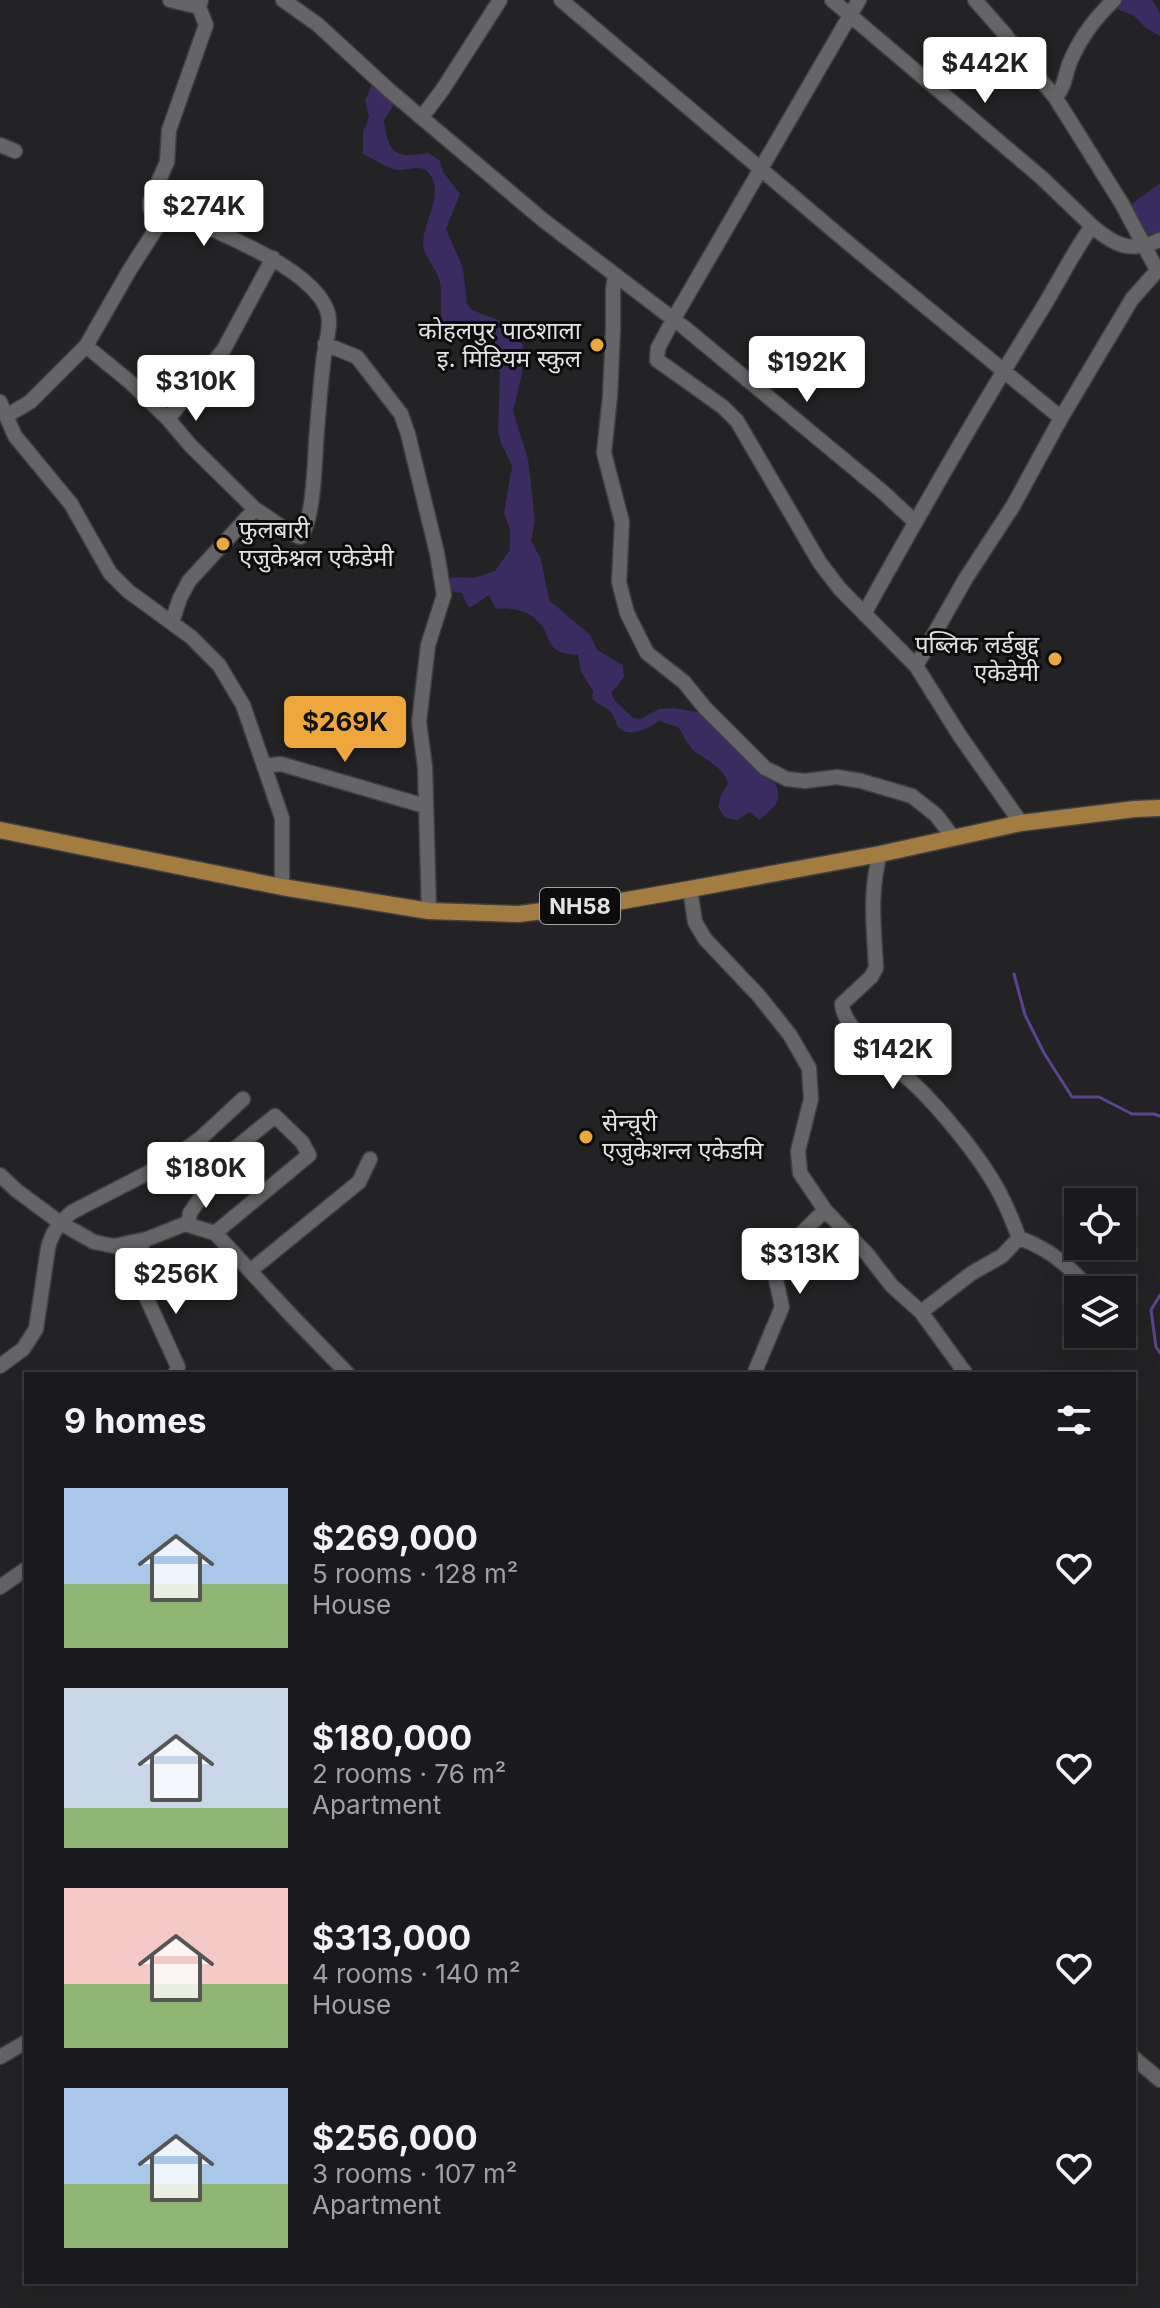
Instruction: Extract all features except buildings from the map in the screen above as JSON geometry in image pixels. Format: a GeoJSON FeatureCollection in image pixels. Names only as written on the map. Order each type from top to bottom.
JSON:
{"type":"FeatureCollection","features":[{"type":"Feature","properties":{"kind":"main road","name":"NH58"},"geometry":{"type":"LineString","coordinates":[[0,830],[282,887],[429,911],[519,914],[690,889],[880,854],[1021,823],[1160,808]]}},
{"type":"Feature","properties":{"kind":"street"},"geometry":{"type":"LineString","coordinates":[[161,221],[150,209],[150,201],[167,162],[169,130],[206,25],[200,3],[170,0]]}},
{"type":"Feature","properties":{"kind":"street"},"geometry":{"type":"LineString","coordinates":[[283,0],[317,24],[543,220],[646,297],[915,522]]}},
{"type":"Feature","properties":{"kind":"street"},"geometry":{"type":"LineString","coordinates":[[422,117],[500,0]]}},
{"type":"Feature","properties":{"kind":"street"},"geometry":{"type":"LineString","coordinates":[[561,0],[1061,418]]}},
{"type":"Feature","properties":{"kind":"street"},"geometry":{"type":"LineString","coordinates":[[832,0],[1042,178],[1109,240],[1127,247],[1145,247],[1160,240]]}},
{"type":"Feature","properties":{"kind":"street"},"geometry":{"type":"LineString","coordinates":[[859,0],[673,320],[658,348],[657,360],[723,407],[737,421],[820,563],[840,589],[916,666],[1021,823]]}},
{"type":"Feature","properties":{"kind":"street"},"geometry":{"type":"LineString","coordinates":[[916,666],[966,578],[1013,506],[1132,299],[1155,273],[1154,263],[1122,204],[1055,97],[975,0]]}},
{"type":"Feature","properties":{"kind":"street"},"geometry":{"type":"LineString","coordinates":[[1055,97],[1061,92],[1081,38],[1095,18],[1114,0]]}},
{"type":"Feature","properties":{"kind":"street"},"geometry":{"type":"LineString","coordinates":[[0,145],[15,151]]}},
{"type":"Feature","properties":{"kind":"street"},"geometry":{"type":"LineString","coordinates":[[86,346],[130,382],[255,509],[300,537],[305,533],[311,506],[325,344],[330,320],[327,309],[299,274],[273,258],[176,213],[161,221],[86,346],[30,402],[3,409],[15,436],[71,504],[110,573],[128,591],[191,637],[219,665],[243,705],[282,818],[282,887]]}},
{"type":"Feature","properties":{"kind":"street"},"geometry":{"type":"LineString","coordinates":[[864,614],[1003,371],[1092,226]]}},
{"type":"Feature","properties":{"kind":"street"},"geometry":{"type":"LineString","coordinates":[[168,419],[224,349],[273,258]]}},
{"type":"Feature","properties":{"kind":"street"},"geometry":{"type":"LineString","coordinates":[[615,276],[610,396],[604,453],[622,522],[619,582],[627,613],[647,653],[684,682],[765,768],[787,779],[805,781],[837,777],[912,796],[936,815],[952,836]]}},
{"type":"Feature","properties":{"kind":"street"},"geometry":{"type":"LineString","coordinates":[[325,344],[357,357],[401,414],[437,553],[444,595],[428,645],[419,722],[425,767],[429,911]]}},
{"type":"Feature","properties":{"kind":"street"},"geometry":{"type":"LineString","coordinates":[[172,622],[189,581],[255,509]]}},
{"type":"Feature","properties":{"kind":"street"},"geometry":{"type":"LineString","coordinates":[[264,766],[281,764],[425,806]]}},
{"type":"Feature","properties":{"kind":"street"},"geometry":{"type":"LineString","coordinates":[[880,854],[872,898],[876,968],[871,977],[842,1004],[842,1011],[861,1036],[913,1083],[988,1173],[1019,1238],[1050,1253],[1078,1276]]}},
{"type":"Feature","properties":{"kind":"street"},"geometry":{"type":"LineString","coordinates":[[690,889],[695,922],[705,939],[759,996],[790,1035],[809,1068],[811,1099],[798,1151],[800,1173],[825,1210],[867,1254],[892,1286],[921,1312],[965,1372]]}},
{"type":"Feature","properties":{"kind":"street"},"geometry":{"type":"LineString","coordinates":[[0,1366],[23,1349],[36,1329],[48,1248],[59,1222],[72,1212],[167,1163],[202,1137],[243,1099]]}},
{"type":"Feature","properties":{"kind":"street"},"geometry":{"type":"LineString","coordinates":[[188,1225],[190,1213],[205,1191],[202,1178],[206,1172],[275,1116],[302,1142],[309,1155],[215,1233]]}},
{"type":"Feature","properties":{"kind":"street"},"geometry":{"type":"LineString","coordinates":[[250,1271],[359,1182],[370,1159]]}},
{"type":"Feature","properties":{"kind":"street"},"geometry":{"type":"LineString","coordinates":[[0,1175],[59,1222],[94,1242],[114,1246],[147,1239],[185,1224],[215,1233],[346,1372]]}},
{"type":"Feature","properties":{"kind":"street"},"geometry":{"type":"LineString","coordinates":[[755,1372],[782,1307],[773,1266],[825,1210]]}},
{"type":"Feature","properties":{"kind":"street"},"geometry":{"type":"LineString","coordinates":[[921,1312],[972,1273],[1002,1256],[1019,1238]]}},
{"type":"Feature","properties":{"kind":"street"},"geometry":{"type":"LineString","coordinates":[[147,1239],[127,1255],[178,1367],[176,1372]]}},
{"type":"Feature","properties":{"kind":"street"},"geometry":{"type":"LineString","coordinates":[[0,1587],[24,1570]]}},
{"type":"Feature","properties":{"kind":"street"},"geometry":{"type":"LineString","coordinates":[[0,2057],[24,2043]]}},
{"type":"Feature","properties":{"kind":"street"},"geometry":{"type":"LineString","coordinates":[[1136,2060],[1160,2080]]}},
{"type":"Feature","properties":{"kind":"shaded area"},"geometry":{"type":"Polygon","coordinates":[[[1122,0],[1152,0],[1160,13],[1160,36],[1134,16],[1113,7],[1122,0]]]}},
{"type":"Feature","properties":{"kind":"shaded area"},"geometry":{"type":"Polygon","coordinates":[[[373,82],[396,101],[384,120],[391,147],[401,154],[429,153],[440,161],[443,172],[460,194],[446,229],[463,268],[467,304],[472,310],[498,320],[523,345],[522,374],[513,411],[528,459],[535,521],[531,541],[541,559],[549,600],[590,635],[597,650],[623,665],[624,677],[611,693],[633,718],[641,719],[659,709],[673,708],[704,713],[774,780],[778,798],[770,811],[759,820],[750,812],[737,820],[725,818],[718,807],[728,784],[726,778],[718,768],[692,749],[678,727],[659,721],[633,732],[618,727],[614,716],[592,699],[593,691],[581,672],[578,655],[562,653],[554,648],[536,619],[518,610],[496,609],[489,595],[471,607],[462,593],[449,591],[447,583],[452,577],[473,578],[495,571],[510,550],[510,529],[504,513],[512,466],[498,431],[500,372],[494,337],[479,333],[461,342],[452,337],[442,324],[440,283],[423,244],[435,188],[428,172],[417,168],[393,169],[363,154],[363,132],[369,117],[365,101],[373,82]]]}},
{"type":"Feature","properties":{"kind":"shaded area"},"geometry":{"type":"Polygon","coordinates":[[[1160,183],[1160,232],[1147,235],[1130,209],[1133,203],[1160,183]]]}},
{"type":"Feature","properties":{"kind":"waterway"},"geometry":{"type":"LineString","coordinates":[[1014,974],[1025,1015],[1044,1053],[1072,1097],[1099,1097],[1132,1114],[1160,1116]]}},
{"type":"Feature","properties":{"kind":"waterway"},"geometry":{"type":"LineString","coordinates":[[1160,1295],[1151,1310],[1156,1347],[1160,1353]]}},
{"type":"Feature","properties":{"kind":"place","name":"कोहलपुर पाठशाला इ. मिडियम स्कुल"},"geometry":{"type":"Point","coordinates":[597,345]}},
{"type":"Feature","properties":{"kind":"place","name":"फुलबारी एजुकेश्नल एकेडेमी"},"geometry":{"type":"Point","coordinates":[223,544]}},
{"type":"Feature","properties":{"kind":"place","name":"पब्लिक लर्डबुद्द एकेडेमी"},"geometry":{"type":"Point","coordinates":[1055,659]}},
{"type":"Feature","properties":{"kind":"place","name":"सेन्चुरी एजुकेशन्ल एकेडमि"},"geometry":{"type":"Point","coordinates":[586,1137]}}]}
